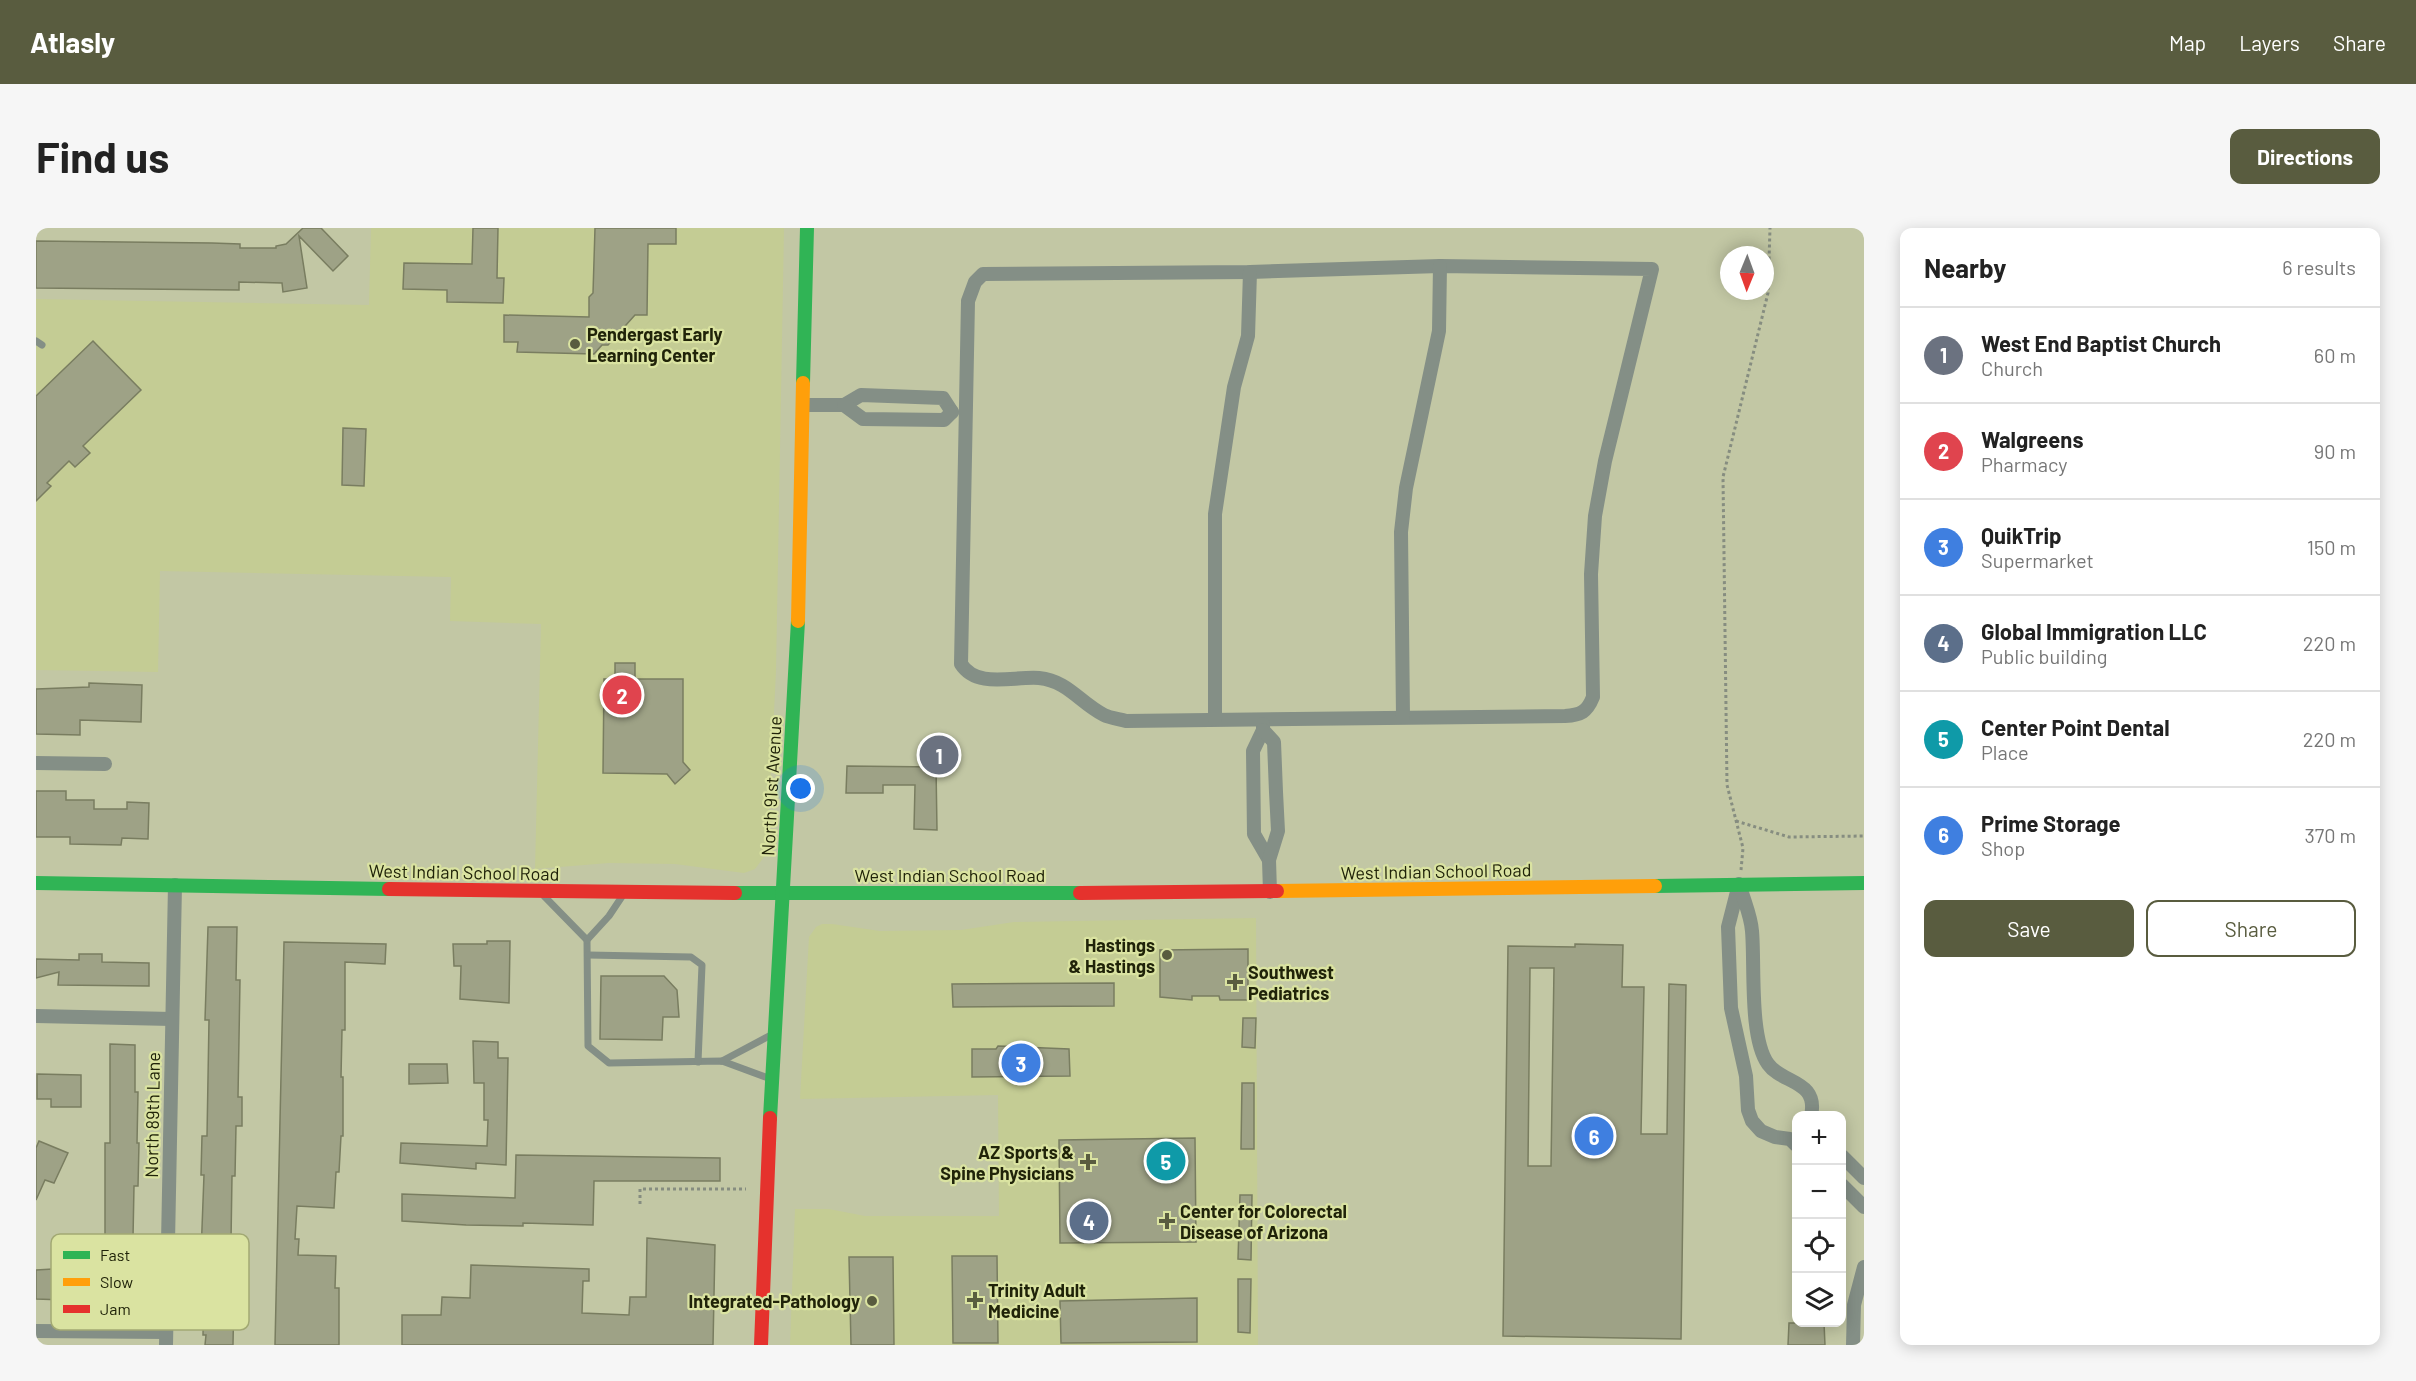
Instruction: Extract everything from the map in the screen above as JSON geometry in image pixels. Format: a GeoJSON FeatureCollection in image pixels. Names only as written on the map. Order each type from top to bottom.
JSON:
{"type":"FeatureCollection","features":[{"type":"Feature","properties":{"kind":"main road","name":"North 91st Avenue"},"geometry":{"type":"LineString","coordinates":[[761,1345],[772,1079],[798,622],[807,228]]}},
{"type":"Feature","properties":{"kind":"main road","name":"West Indian School Road"},"geometry":{"type":"LineString","coordinates":[[36,883],[540,892],[784,893],[1270,892],[1864,883]]}},
{"type":"Feature","properties":{"kind":"street"},"geometry":{"type":"LineString","coordinates":[[1403,717],[1401,532],[1406,488],[1439,331],[1440,266]]}},
{"type":"Feature","properties":{"kind":"street"},"geometry":{"type":"LineString","coordinates":[[1440,266],[1652,269],[1605,461],[1595,516],[1591,574],[1593,697],[1588,710],[1579,715],[1565,716],[1403,717],[1263,724],[1215,719],[1126,721],[1104,715],[1063,684],[1039,678],[982,679],[967,673],[961,664],[968,413],[968,301],[975,282],[983,274],[1250,272],[1440,266]]}},
{"type":"Feature","properties":{"kind":"street"},"geometry":{"type":"LineString","coordinates":[[1215,719],[1215,514],[1234,387],[1248,336],[1250,272]]}},
{"type":"Feature","properties":{"kind":"street"},"geometry":{"type":"LineString","coordinates":[[804,405],[844,405],[861,395],[943,398],[952,412]]}},
{"type":"Feature","properties":{"kind":"street"},"geometry":{"type":"LineString","coordinates":[[844,405],[863,419],[944,420],[952,412],[968,413]]}},
{"type":"Feature","properties":{"kind":"street"},"geometry":{"type":"LineString","coordinates":[[1263,724],[1274,742],[1278,831],[1269,860],[1270,892]]}},
{"type":"Feature","properties":{"kind":"street"},"geometry":{"type":"LineString","coordinates":[[1263,724],[1253,751],[1254,834],[1269,860]]}},
{"type":"Feature","properties":{"kind":"street"},"geometry":{"type":"LineString","coordinates":[[36,763],[105,764]]}},
{"type":"Feature","properties":{"kind":"street"},"geometry":{"type":"LineString","coordinates":[[1254,793],[1276,792]]}},
{"type":"Feature","properties":{"kind":"street"},"geometry":{"type":"LineString","coordinates":[[1739,884],[1752,928],[1759,1045],[1768,1065],[1808,1092],[1813,1104],[1812,1111]]}},
{"type":"Feature","properties":{"kind":"street"},"geometry":{"type":"LineString","coordinates":[[1739,884],[1728,927],[1730,996],[1734,1030],[1746,1076],[1748,1110],[1752,1121],[1761,1131],[1775,1137],[1792,1138]]}},
{"type":"Feature","properties":{"kind":"street","name":"North 89th Lane"},"geometry":{"type":"LineString","coordinates":[[168,1234],[175,885]]}},
{"type":"Feature","properties":{"kind":"street"},"geometry":{"type":"LineString","coordinates":[[36,1016],[172,1018]]}},
{"type":"Feature","properties":{"kind":"street"},"geometry":{"type":"LineString","coordinates":[[1846,1160],[1864,1178]]}},
{"type":"Feature","properties":{"kind":"street"},"geometry":{"type":"LineString","coordinates":[[1846,1189],[1864,1207]]}},
{"type":"Feature","properties":{"kind":"street"},"geometry":{"type":"LineString","coordinates":[[1853,1345],[1854,1305],[1864,1267]]}},
{"type":"Feature","properties":{"kind":"street"},"geometry":{"type":"LineString","coordinates":[[36,1331],[166,1339]]}},
{"type":"Feature","properties":{"kind":"lane"},"geometry":{"type":"LineString","coordinates":[[587,940],[609,916],[625,891]]}},
{"type":"Feature","properties":{"kind":"lane"},"geometry":{"type":"LineString","coordinates":[[540,892],[587,940],[588,1046],[609,1063],[722,1061],[772,1079]]}},
{"type":"Feature","properties":{"kind":"lane"},"geometry":{"type":"LineString","coordinates":[[588,955],[691,957],[702,965],[698,1062]]}},
{"type":"Feature","properties":{"kind":"lane"},"geometry":{"type":"LineString","coordinates":[[722,1061],[775,1033]]}},
{"type":"Feature","properties":{"kind":"path"},"geometry":{"type":"LineString","coordinates":[[1739,884],[1743,848],[1727,785],[1723,477],[1766,302],[1770,228]]}},
{"type":"Feature","properties":{"kind":"path"},"geometry":{"type":"LineString","coordinates":[[1736,821],[1789,837],[1864,836]]}},
{"type":"Feature","properties":{"kind":"path"},"geometry":{"type":"LineString","coordinates":[[640,1204],[640,1190],[746,1189]]}},
{"type":"Feature","properties":{"kind":"shaded area"},"geometry":{"type":"Polygon","coordinates":[[[371,228],[784,228],[776,671],[767,853],[755,869],[744,873],[675,864],[609,863],[535,869],[541,624],[450,621],[451,577],[160,571],[158,672],[36,670],[36,299],[369,305],[371,228]]]}},
{"type":"Feature","properties":{"kind":"shaded area"},"geometry":{"type":"Polygon","coordinates":[[[1256,918],[1258,1345],[790,1345],[795,1209],[829,1209],[865,1216],[999,1216],[998,1095],[800,1099],[809,937],[816,927],[822,924],[832,924],[880,931],[961,930],[1014,922],[1256,918]]]}},
{"type":"Feature","properties":{"kind":"building"},"geometry":{"type":"Polygon","coordinates":[[[303,228],[321,228],[348,256],[333,271],[299,236],[307,288],[283,292],[282,283],[239,282],[239,290],[36,288],[36,241],[212,243],[240,244],[240,248],[276,248],[276,246],[286,244],[303,228]]]}},
{"type":"Feature","properties":{"kind":"building"},"geometry":{"type":"Polygon","coordinates":[[[473,228],[498,228],[497,278],[504,278],[503,303],[447,302],[447,290],[403,289],[404,263],[472,264],[473,228]]]}},
{"type":"Feature","properties":{"kind":"building"},"geometry":{"type":"Polygon","coordinates":[[[595,228],[676,228],[676,244],[648,244],[647,315],[635,315],[608,345],[602,345],[594,354],[517,352],[518,342],[504,342],[504,315],[589,317],[589,297],[593,293],[595,228]]]}},
{"type":"Feature","properties":{"kind":"building"},"geometry":{"type":"Polygon","coordinates":[[[93,341],[141,390],[83,446],[90,453],[75,467],[69,461],[47,483],[51,486],[36,501],[36,396],[93,341]]]}},
{"type":"Feature","properties":{"kind":"building"},"geometry":{"type":"Polygon","coordinates":[[[343,428],[366,429],[364,486],[342,485],[343,428]]]}},
{"type":"Feature","properties":{"kind":"building"},"geometry":{"type":"Polygon","coordinates":[[[615,663],[635,663],[635,679],[683,679],[683,762],[690,770],[675,784],[667,774],[603,773],[604,679],[615,679],[615,663]]]}},
{"type":"Feature","properties":{"kind":"building"},"geometry":{"type":"Polygon","coordinates":[[[89,683],[142,685],[141,722],[80,720],[80,735],[36,734],[36,689],[89,687],[89,683]]]}},
{"type":"Feature","properties":{"kind":"building"},"geometry":{"type":"Polygon","coordinates":[[[847,766],[936,767],[937,830],[914,829],[915,785],[883,785],[883,793],[846,793],[847,766]]]}},
{"type":"Feature","properties":{"kind":"building"},"geometry":{"type":"Polygon","coordinates":[[[36,791],[66,791],[66,800],[94,800],[94,809],[127,809],[127,802],[149,803],[148,839],[122,838],[121,845],[70,844],[70,837],[36,837],[36,791]]]}},
{"type":"Feature","properties":{"kind":"building"},"geometry":{"type":"Polygon","coordinates":[[[208,927],[237,927],[236,980],[240,980],[238,1097],[242,1097],[242,1126],[236,1126],[231,1234],[202,1234],[204,1175],[201,1175],[202,1136],[207,1136],[209,1020],[205,1020],[208,927]]]}},
{"type":"Feature","properties":{"kind":"building"},"geometry":{"type":"Polygon","coordinates":[[[487,941],[510,941],[509,1003],[460,999],[461,966],[454,966],[453,944],[487,944],[487,941]]]}},
{"type":"Feature","properties":{"kind":"building"},"geometry":{"type":"Polygon","coordinates":[[[284,942],[386,944],[385,964],[345,962],[345,1030],[342,1030],[341,1077],[343,1077],[343,1136],[341,1136],[339,1172],[336,1172],[334,1208],[297,1206],[295,1239],[299,1239],[298,1255],[336,1256],[335,1288],[339,1288],[339,1345],[275,1345],[284,942]]]}},
{"type":"Feature","properties":{"kind":"building"},"geometry":{"type":"Polygon","coordinates":[[[1575,944],[1623,945],[1622,987],[1644,987],[1641,1134],[1667,1134],[1669,984],[1686,985],[1681,1339],[1503,1336],[1508,946],[1575,947],[1575,944]],[[1530,968],[1528,1166],[1551,1166],[1554,968],[1530,968]]]}},
{"type":"Feature","properties":{"kind":"building"},"geometry":{"type":"Polygon","coordinates":[[[1248,949],[1248,1000],[1220,1000],[1219,996],[1192,996],[1192,1000],[1160,997],[1160,950],[1248,949]]]}},
{"type":"Feature","properties":{"kind":"building"},"geometry":{"type":"Polygon","coordinates":[[[79,954],[102,954],[102,962],[149,963],[149,986],[58,985],[59,972],[36,978],[36,959],[79,960],[79,954]]]}},
{"type":"Feature","properties":{"kind":"building"},"geometry":{"type":"Polygon","coordinates":[[[601,976],[664,976],[677,990],[679,1017],[663,1017],[662,1040],[600,1039],[601,976]]]}},
{"type":"Feature","properties":{"kind":"building"},"geometry":{"type":"Polygon","coordinates":[[[1114,983],[1114,1006],[953,1007],[952,984],[1114,983]]]}},
{"type":"Feature","properties":{"kind":"building"},"geometry":{"type":"Polygon","coordinates":[[[1243,1018],[1256,1018],[1255,1048],[1242,1047],[1243,1018]]]}},
{"type":"Feature","properties":{"kind":"building"},"geometry":{"type":"Polygon","coordinates":[[[473,1041],[498,1042],[498,1058],[508,1058],[506,1165],[476,1163],[476,1169],[400,1163],[401,1143],[487,1146],[488,1120],[484,1120],[484,1083],[474,1083],[473,1041]]]}},
{"type":"Feature","properties":{"kind":"building"},"geometry":{"type":"Polygon","coordinates":[[[110,1044],[135,1045],[135,1092],[138,1092],[137,1143],[139,1143],[138,1186],[134,1186],[133,1234],[105,1234],[105,1143],[110,1143],[110,1044]]]}},
{"type":"Feature","properties":{"kind":"building"},"geometry":{"type":"Polygon","coordinates":[[[998,1046],[1069,1049],[1070,1076],[972,1077],[972,1049],[996,1049],[998,1046]]]}},
{"type":"Feature","properties":{"kind":"building"},"geometry":{"type":"Polygon","coordinates":[[[409,1064],[447,1064],[448,1083],[409,1084],[409,1064]]]}},
{"type":"Feature","properties":{"kind":"building"},"geometry":{"type":"Polygon","coordinates":[[[37,1074],[81,1075],[81,1107],[51,1107],[51,1099],[37,1099],[37,1074]]]}},
{"type":"Feature","properties":{"kind":"building"},"geometry":{"type":"Polygon","coordinates":[[[1242,1083],[1254,1083],[1254,1149],[1241,1149],[1242,1083]]]}},
{"type":"Feature","properties":{"kind":"building"},"geometry":{"type":"Polygon","coordinates":[[[1195,1138],[1196,1242],[1060,1243],[1059,1140],[1195,1138]]]}},
{"type":"Feature","properties":{"kind":"building"},"geometry":{"type":"Polygon","coordinates":[[[39,1141],[68,1153],[54,1183],[45,1180],[36,1200],[36,1148],[39,1141]]]}},
{"type":"Feature","properties":{"kind":"building"},"geometry":{"type":"Polygon","coordinates":[[[516,1155],[720,1158],[720,1181],[594,1181],[593,1225],[523,1223],[523,1226],[466,1225],[402,1221],[402,1194],[515,1198],[516,1155]]]}},
{"type":"Feature","properties":{"kind":"building"},"geometry":{"type":"Polygon","coordinates":[[[1240,1195],[1252,1195],[1251,1260],[1238,1259],[1240,1195]]]}},
{"type":"Feature","properties":{"kind":"building"},"geometry":{"type":"Polygon","coordinates":[[[647,1238],[715,1245],[713,1345],[402,1345],[402,1315],[441,1315],[442,1297],[470,1298],[471,1265],[589,1269],[589,1281],[583,1281],[582,1313],[629,1315],[630,1297],[646,1297],[647,1238]]]}},
{"type":"Feature","properties":{"kind":"building","name":"Trinity Adult Medicine"},"geometry":{"type":"Polygon","coordinates":[[[952,1256],[997,1256],[998,1343],[953,1343],[952,1256]]]}},
{"type":"Feature","properties":{"kind":"building","name":"Integrated-Pathology"},"geometry":{"type":"Polygon","coordinates":[[[849,1257],[893,1257],[894,1345],[851,1345],[849,1257]]]}},
{"type":"Feature","properties":{"kind":"building"},"geometry":{"type":"Polygon","coordinates":[[[51,1269],[51,1300],[36,1299],[36,1270],[51,1269]]]}},
{"type":"Feature","properties":{"kind":"building"},"geometry":{"type":"Polygon","coordinates":[[[1238,1279],[1251,1279],[1250,1333],[1238,1332],[1238,1279]]]}},
{"type":"Feature","properties":{"kind":"building"},"geometry":{"type":"Polygon","coordinates":[[[1197,1298],[1197,1342],[1061,1343],[1060,1301],[1197,1298]]]}},
{"type":"Feature","properties":{"kind":"building"},"geometry":{"type":"Polygon","coordinates":[[[1789,1323],[1792,1323],[1792,1327],[1824,1327],[1825,1345],[1788,1345],[1789,1323]]]}},
{"type":"Feature","properties":{"kind":"building"},"geometry":{"type":"Polygon","coordinates":[[[203,1330],[233,1330],[233,1345],[205,1345],[206,1335],[203,1335],[203,1330]]]}},
{"type":"Feature","properties":{"kind":"traffic: fast"},"geometry":{"type":"LineString","coordinates":[[803,383],[807,228]]}},
{"type":"Feature","properties":{"kind":"traffic: fast"},"geometry":{"type":"LineString","coordinates":[[770,1118],[798,621]]}},
{"type":"Feature","properties":{"kind":"traffic: fast"},"geometry":{"type":"LineString","coordinates":[[36,883],[389,889]]}},
{"type":"Feature","properties":{"kind":"traffic: fast"},"geometry":{"type":"LineString","coordinates":[[1655,886],[1864,883]]}},
{"type":"Feature","properties":{"kind":"traffic: fast"},"geometry":{"type":"LineString","coordinates":[[735,893],[1080,893]]}},
{"type":"Feature","properties":{"kind":"traffic: slow"},"geometry":{"type":"LineString","coordinates":[[798,621],[803,383]]}},
{"type":"Feature","properties":{"kind":"traffic: slow"},"geometry":{"type":"LineString","coordinates":[[1277,891],[1655,886]]}},
{"type":"Feature","properties":{"kind":"traffic: jam"},"geometry":{"type":"LineString","coordinates":[[389,889],[735,893]]}},
{"type":"Feature","properties":{"kind":"traffic: jam"},"geometry":{"type":"LineString","coordinates":[[1080,893],[1277,891]]}},
{"type":"Feature","properties":{"kind":"traffic: jam"},"geometry":{"type":"LineString","coordinates":[[761,1345],[770,1118]]}},
{"type":"Feature","properties":{"kind":"place","name":"Pendergast Early Learning Center"},"geometry":{"type":"Point","coordinates":[575,344]}},
{"type":"Feature","properties":{"kind":"place","name":"Walgreens"},"geometry":{"type":"Point","coordinates":[622,695]}},
{"type":"Feature","properties":{"kind":"place","name":"West End Baptist Church"},"geometry":{"type":"Point","coordinates":[939,755]}},
{"type":"Feature","properties":{"kind":"place","name":"Hastings & Hastings"},"geometry":{"type":"Point","coordinates":[1167,955]}},
{"type":"Feature","properties":{"kind":"place","name":"Southwest Pediatrics"},"geometry":{"type":"Point","coordinates":[1235,982]}},
{"type":"Feature","properties":{"kind":"place","name":"QuikTrip"},"geometry":{"type":"Point","coordinates":[1021,1063]}},
{"type":"Feature","properties":{"kind":"place","name":"Prime Storage"},"geometry":{"type":"Point","coordinates":[1594,1136]}},
{"type":"Feature","properties":{"kind":"place","name":"Center Point Dental"},"geometry":{"type":"Point","coordinates":[1166,1161]}},
{"type":"Feature","properties":{"kind":"place","name":"AZ Sports & Spine Physicians"},"geometry":{"type":"Point","coordinates":[1088,1162]}},
{"type":"Feature","properties":{"kind":"place","name":"Global Immigration LLC"},"geometry":{"type":"Point","coordinates":[1089,1221]}},
{"type":"Feature","properties":{"kind":"place","name":"Center for Colorectal Disease of Arizona"},"geometry":{"type":"Point","coordinates":[1167,1221]}},
{"type":"Feature","properties":{"kind":"place","name":"Trinity Adult Medicine"},"geometry":{"type":"Point","coordinates":[975,1300]}},
{"type":"Feature","properties":{"kind":"place","name":"Integrated-Pathology"},"geometry":{"type":"Point","coordinates":[872,1301]}}]}
